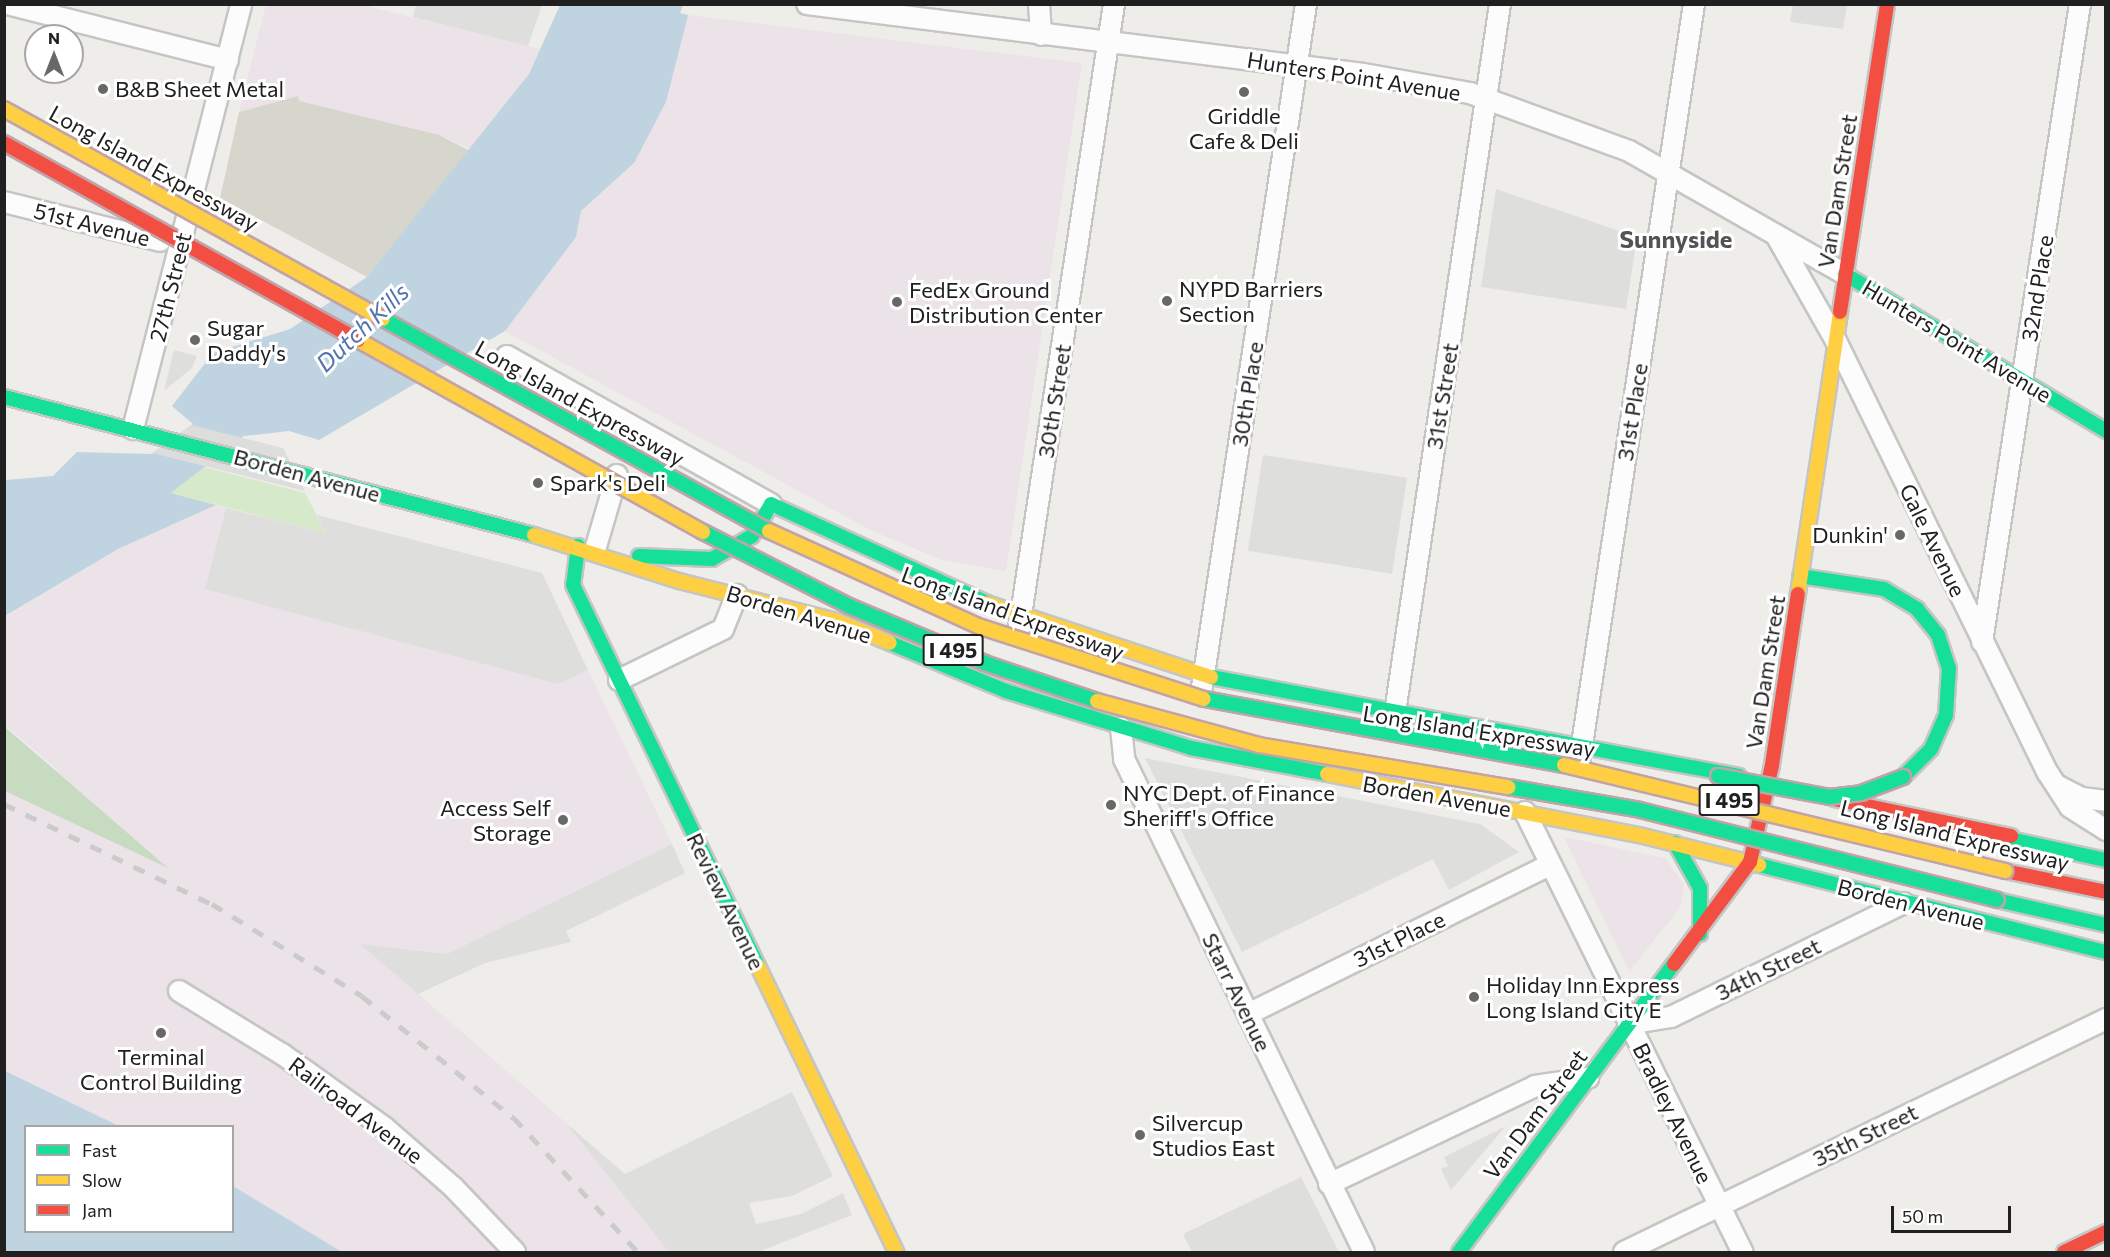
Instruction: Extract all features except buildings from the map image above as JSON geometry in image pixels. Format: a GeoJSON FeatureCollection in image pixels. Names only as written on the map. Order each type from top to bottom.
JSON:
{"type":"FeatureCollection","features":[{"type":"Feature","properties":{"kind":"main road","name":"Van Dam Street"},"geometry":{"type":"LineString","coordinates":[[1459,1252],[1628,1024],[1700,934],[1750,862],[1768,783],[1887,4]]}},
{"type":"Feature","properties":{"kind":"main road","name":"Long Island Expressway"},"geometry":{"type":"LineString","coordinates":[[4,109],[752,523],[903,596],[1043,651],[1180,693],[1449,748],[1656,782],[2005,871],[2106,892]]}},
{"type":"Feature","properties":{"kind":"main road","name":"I 495"},"geometry":{"type":"LineString","coordinates":[[4,143],[716,539],[849,606],[985,663],[1108,704],[1258,745],[1636,809],[1997,900],[2106,925]]}},
{"type":"Feature","properties":{"kind":"main road","name":"Hunters Point Avenue"},"geometry":{"type":"LineString","coordinates":[[1845,274],[2106,430]]}},
{"type":"Feature","properties":{"kind":"main road","name":"Borden Avenue"},"geometry":{"type":"LineString","coordinates":[[4,397],[594,550],[679,581],[740,584],[1006,691],[1191,748],[1383,787],[1570,820],[1675,843],[1904,903],[2106,952]]}},
{"type":"Feature","properties":{"kind":"main road"},"geometry":{"type":"LineString","coordinates":[[771,504],[927,580],[1021,617],[1204,675],[1394,715],[1582,744],[1768,783],[2106,860]]}},
{"type":"Feature","properties":{"kind":"main road","name":"Borden Avenue"},"geometry":{"type":"LineString","coordinates":[[594,550],[705,560],[741,545],[758,530],[771,504]]}},
{"type":"Feature","properties":{"kind":"main road"},"geometry":{"type":"LineString","coordinates":[[758,530],[763,583],[811,613]]}},
{"type":"Feature","properties":{"kind":"main road"},"geometry":{"type":"LineString","coordinates":[[740,584],[758,530]]}},
{"type":"Feature","properties":{"kind":"main road","name":"Review Avenue"},"geometry":{"type":"LineString","coordinates":[[594,550],[572,580],[896,1252]]}},
{"type":"Feature","properties":{"kind":"main road"},"geometry":{"type":"LineString","coordinates":[[1449,748],[1618,755],[1829,797],[1861,793],[1903,777],[1931,749],[1946,715],[1948,668],[1938,634],[1917,609],[1884,589],[1800,576]]}},
{"type":"Feature","properties":{"kind":"main road"},"geometry":{"type":"LineString","coordinates":[[1992,835],[2106,844]]}},
{"type":"Feature","properties":{"kind":"main road"},"geometry":{"type":"LineString","coordinates":[[1675,843],[1701,888],[1700,934]]}},
{"type":"Feature","properties":{"kind":"main road"},"geometry":{"type":"LineString","coordinates":[[2064,1252],[2106,1232]]}},
{"type":"Feature","properties":{"kind":"street"},"geometry":{"type":"LineString","coordinates":[[7,4],[228,60]]}},
{"type":"Feature","properties":{"kind":"street","name":"27th Street"},"geometry":{"type":"LineString","coordinates":[[133,429],[242,4]]}},
{"type":"Feature","properties":{"kind":"street","name":"Hunters Point Avenue"},"geometry":{"type":"LineString","coordinates":[[807,4],[1412,81],[1486,98],[1584,131],[1669,171],[1845,274]]}},
{"type":"Feature","properties":{"kind":"street"},"geometry":{"type":"LineString","coordinates":[[1039,4],[1041,35]]}},
{"type":"Feature","properties":{"kind":"street","name":"30th Street"},"geometry":{"type":"LineString","coordinates":[[1006,691],[1021,617],[1114,4]]}},
{"type":"Feature","properties":{"kind":"street","name":"30th Place"},"geometry":{"type":"LineString","coordinates":[[1191,748],[1306,4]]}},
{"type":"Feature","properties":{"kind":"street","name":"31st Street"},"geometry":{"type":"LineString","coordinates":[[1383,787],[1500,4]]}},
{"type":"Feature","properties":{"kind":"street","name":"31st Place"},"geometry":{"type":"LineString","coordinates":[[1570,820],[1694,4]]}},
{"type":"Feature","properties":{"kind":"street","name":"32nd Place"},"geometry":{"type":"LineString","coordinates":[[1982,642],[2080,4]]}},
{"type":"Feature","properties":{"kind":"street","name":"51st Avenue"},"geometry":{"type":"LineString","coordinates":[[4,202],[180,246]]}},
{"type":"Feature","properties":{"kind":"street","name":"Gale Avenue"},"geometry":{"type":"LineString","coordinates":[[1776,234],[1836,341],[1982,642],[2054,784],[2075,813],[2106,830]]}},
{"type":"Feature","properties":{"kind":"street"},"geometry":{"type":"LineString","coordinates":[[507,356],[771,504]]}},
{"type":"Feature","properties":{"kind":"street","name":"Review Avenue"},"geometry":{"type":"LineString","coordinates":[[594,550],[608,520],[627,425]]}},
{"type":"Feature","properties":{"kind":"street"},"geometry":{"type":"LineString","coordinates":[[619,680],[723,629],[740,584]]}},
{"type":"Feature","properties":{"kind":"street","name":"Starr Avenue"},"geometry":{"type":"LineString","coordinates":[[1121,728],[1124,759],[1364,1252]]}},
{"type":"Feature","properties":{"kind":"street"},"geometry":{"type":"LineString","coordinates":[[2054,784],[2082,798],[2106,801]]}},
{"type":"Feature","properties":{"kind":"street","name":"Bradley Avenue"},"geometry":{"type":"LineString","coordinates":[[1525,812],[1742,1252]]}},
{"type":"Feature","properties":{"kind":"street","name":"31st Place"},"geometry":{"type":"LineString","coordinates":[[1248,1014],[1550,864]]}},
{"type":"Feature","properties":{"kind":"street","name":"34th Street"},"geometry":{"type":"LineString","coordinates":[[1628,1024],[1671,1017],[1904,903]]}},
{"type":"Feature","properties":{"kind":"street","name":"Railroad Avenue"},"geometry":{"type":"LineString","coordinates":[[179,991],[282,1054],[384,1127],[453,1187],[515,1252]]}},
{"type":"Feature","properties":{"kind":"street","name":"35th Street"},"geometry":{"type":"LineString","coordinates":[[1624,1252],[2106,1019]]}},
{"type":"Feature","properties":{"kind":"street"},"geometry":{"type":"LineString","coordinates":[[1329,1184],[1535,1086],[1588,1078]]}},
{"type":"Feature","properties":{"kind":"shaded area"},"geometry":{"type":"Polygon","coordinates":[[[416,4],[542,5],[528,46],[413,17],[416,4]]]}},
{"type":"Feature","properties":{"kind":"shaded area"},"geometry":{"type":"Polygon","coordinates":[[[266,5],[362,5],[540,49],[529,74],[471,149],[439,135],[239,112],[266,5]]]}},
{"type":"Feature","properties":{"kind":"shaded area"},"geometry":{"type":"Polygon","coordinates":[[[1793,5],[1847,5],[1843,29],[1790,22],[1793,5]]]}},
{"type":"Feature","properties":{"kind":"shaded area"},"geometry":{"type":"Polygon","coordinates":[[[688,15],[1082,63],[1006,571],[942,560],[870,530],[505,331],[575,237],[581,211],[634,163],[688,15]]]}},
{"type":"Feature","properties":{"kind":"shaded area"},"geometry":{"type":"Polygon","coordinates":[[[298,96],[299,101],[439,135],[470,151],[367,277],[220,198],[239,112],[298,96]]]}},
{"type":"Feature","properties":{"kind":"shaded area"},"geometry":{"type":"Polygon","coordinates":[[[1496,189],[1637,237],[1626,309],[1481,287],[1496,189]]]}},
{"type":"Feature","properties":{"kind":"shaded area"},"geometry":{"type":"Polygon","coordinates":[[[174,350],[197,356],[192,368],[164,391],[174,350]]]}},
{"type":"Feature","properties":{"kind":"shaded area"},"geometry":{"type":"Polygon","coordinates":[[[1263,455],[1407,478],[1392,574],[1248,551],[1263,455]]]}},
{"type":"Feature","properties":{"kind":"shaded area"},"geometry":{"type":"Polygon","coordinates":[[[216,505],[226,508],[206,588],[558,683],[588,670],[672,844],[447,954],[361,944],[566,1123],[669,1252],[337,1252],[234,1187],[234,1125],[117,1125],[5,1072],[4,738],[61,773],[5,725],[5,617],[118,549],[216,505]]]}},
{"type":"Feature","properties":{"kind":"shaded area"},"geometry":{"type":"Polygon","coordinates":[[[226,508],[326,533],[317,515],[542,573],[588,670],[558,684],[205,589],[226,508]]]}},
{"type":"Feature","properties":{"kind":"shaded area"},"geometry":{"type":"Polygon","coordinates":[[[1145,758],[1480,824],[1519,852],[1449,890],[1433,859],[1242,952],[1145,758]]]}},
{"type":"Feature","properties":{"kind":"shaded area"},"geometry":{"type":"Polygon","coordinates":[[[1564,837],[1665,858],[1684,884],[1680,908],[1629,971],[1564,837]]]}},
{"type":"Feature","properties":{"kind":"shaded area"},"geometry":{"type":"Polygon","coordinates":[[[672,844],[685,873],[566,931],[571,942],[485,963],[418,994],[360,944],[447,954],[672,844]]]}},
{"type":"Feature","properties":{"kind":"shaded area"},"geometry":{"type":"Polygon","coordinates":[[[792,1092],[833,1176],[792,1196],[749,1203],[756,1224],[801,1214],[843,1193],[852,1215],[758,1252],[669,1252],[566,1123],[625,1174],[792,1092]]]}},
{"type":"Feature","properties":{"kind":"shaded area"},"geometry":{"type":"Polygon","coordinates":[[[1506,1126],[1451,1190],[1441,1169],[1448,1166],[1444,1157],[1506,1126]]]}},
{"type":"Feature","properties":{"kind":"shaded area"},"geometry":{"type":"Polygon","coordinates":[[[1301,1177],[1339,1252],[1192,1252],[1183,1234],[1301,1177]]]}},
{"type":"Feature","properties":{"kind":"green space"},"geometry":{"type":"Polygon","coordinates":[[[204,467],[305,493],[326,533],[171,493],[204,467]]]}},
{"type":"Feature","properties":{"kind":"green space"},"geometry":{"type":"Polygon","coordinates":[[[5,727],[168,868],[5,791],[5,727]]]}},
{"type":"Feature","properties":{"kind":"water","name":"Dutch Kills"},"geometry":{"type":"Polygon","coordinates":[[[560,5],[683,5],[680,13],[688,15],[666,102],[634,163],[581,211],[576,237],[505,331],[319,440],[289,431],[244,436],[171,493],[216,505],[118,549],[5,616],[5,480],[53,476],[77,452],[152,454],[193,424],[172,406],[213,353],[290,329],[367,277],[529,74],[560,5]]]}},
{"type":"Feature","properties":{"kind":"water"},"geometry":{"type":"Polygon","coordinates":[[[5,1071],[117,1125],[24,1125],[24,1233],[234,1233],[234,1187],[342,1252],[5,1252],[5,1071]]]}},
{"type":"Feature","properties":{"kind":"pier"},"geometry":{"type":"Polygon","coordinates":[[[191,425],[283,448],[305,491],[152,453],[191,425]]]}},
{"type":"Feature","properties":{"kind":"railway"},"geometry":{"type":"LineString","coordinates":[[4,804],[212,904],[362,996],[514,1118],[638,1252]]}},
{"type":"Feature","properties":{"kind":"traffic: fast"},"geometry":{"type":"LineString","coordinates":[[1845,274],[2106,431]]}},
{"type":"Feature","properties":{"kind":"traffic: fast"},"geometry":{"type":"LineString","coordinates":[[383,319],[769,531]]}},
{"type":"Feature","properties":{"kind":"traffic: fast"},"geometry":{"type":"LineString","coordinates":[[4,397],[534,535]]}},
{"type":"Feature","properties":{"kind":"traffic: fast"},"geometry":{"type":"LineString","coordinates":[[639,556],[712,559],[752,536],[771,504],[987,603]]}},
{"type":"Feature","properties":{"kind":"traffic: fast"},"geometry":{"type":"LineString","coordinates":[[703,532],[849,606],[985,663],[1097,701]]}},
{"type":"Feature","properties":{"kind":"traffic: fast"},"geometry":{"type":"LineString","coordinates":[[578,546],[573,585],[758,966]]}},
{"type":"Feature","properties":{"kind":"traffic: fast"},"geometry":{"type":"LineString","coordinates":[[1800,576],[1884,589],[1917,609],[1938,635],[1949,668],[1946,715],[1931,749],[1903,777]]}},
{"type":"Feature","properties":{"kind":"traffic: fast"},"geometry":{"type":"LineString","coordinates":[[890,643],[1006,691],[1191,748],[1327,774]]}},
{"type":"Feature","properties":{"kind":"traffic: fast"},"geometry":{"type":"LineString","coordinates":[[1211,677],[1739,776]]}},
{"type":"Feature","properties":{"kind":"traffic: fast"},"geometry":{"type":"LineString","coordinates":[[1204,699],[1564,765]]}},
{"type":"Feature","properties":{"kind":"traffic: fast"},"geometry":{"type":"LineString","coordinates":[[1718,776],[1829,797],[1861,793],[1903,777]]}},
{"type":"Feature","properties":{"kind":"traffic: fast"},"geometry":{"type":"LineString","coordinates":[[1508,787],[1636,809],[1997,900]]}},
{"type":"Feature","properties":{"kind":"traffic: fast"},"geometry":{"type":"LineString","coordinates":[[1992,835],[2106,860]]}},
{"type":"Feature","properties":{"kind":"traffic: fast"},"geometry":{"type":"LineString","coordinates":[[1675,843],[1700,888],[1700,934]]}},
{"type":"Feature","properties":{"kind":"traffic: fast"},"geometry":{"type":"LineString","coordinates":[[1759,865],[2106,952]]}},
{"type":"Feature","properties":{"kind":"traffic: fast"},"geometry":{"type":"LineString","coordinates":[[1997,900],[2106,925]]}},
{"type":"Feature","properties":{"kind":"traffic: fast"},"geometry":{"type":"LineString","coordinates":[[1459,1252],[1674,964]]}},
{"type":"Feature","properties":{"kind":"traffic: slow"},"geometry":{"type":"LineString","coordinates":[[4,109],[383,319]]}},
{"type":"Feature","properties":{"kind":"traffic: slow"},"geometry":{"type":"LineString","coordinates":[[1798,594],[1840,312]]}},
{"type":"Feature","properties":{"kind":"traffic: slow"},"geometry":{"type":"LineString","coordinates":[[358,340],[703,532]]}},
{"type":"Feature","properties":{"kind":"traffic: slow"},"geometry":{"type":"LineString","coordinates":[[769,531],[981,627],[1204,699]]}},
{"type":"Feature","properties":{"kind":"traffic: slow"},"geometry":{"type":"LineString","coordinates":[[534,535],[679,581],[837,621],[890,643]]}},
{"type":"Feature","properties":{"kind":"traffic: slow"},"geometry":{"type":"LineString","coordinates":[[987,603],[1211,677]]}},
{"type":"Feature","properties":{"kind":"traffic: slow"},"geometry":{"type":"LineString","coordinates":[[1097,701],[1259,745],[1508,787]]}},
{"type":"Feature","properties":{"kind":"traffic: slow"},"geometry":{"type":"LineString","coordinates":[[1564,765],[2005,871]]}},
{"type":"Feature","properties":{"kind":"traffic: slow"},"geometry":{"type":"LineString","coordinates":[[1327,774],[1639,835],[1759,865]]}},
{"type":"Feature","properties":{"kind":"traffic: slow"},"geometry":{"type":"LineString","coordinates":[[758,966],[896,1252]]}},
{"type":"Feature","properties":{"kind":"traffic: jam"},"geometry":{"type":"LineString","coordinates":[[1840,312],[1887,4]]}},
{"type":"Feature","properties":{"kind":"traffic: jam"},"geometry":{"type":"LineString","coordinates":[[4,143],[358,340]]}},
{"type":"Feature","properties":{"kind":"traffic: jam"},"geometry":{"type":"LineString","coordinates":[[1674,964],[1750,862],[1772,765],[1798,594]]}},
{"type":"Feature","properties":{"kind":"traffic: jam"},"geometry":{"type":"LineString","coordinates":[[1834,799],[2011,836]]}},
{"type":"Feature","properties":{"kind":"traffic: jam"},"geometry":{"type":"LineString","coordinates":[[2005,871],[2106,892]]}},
{"type":"Feature","properties":{"kind":"traffic: jam"},"geometry":{"type":"LineString","coordinates":[[2064,1252],[2106,1232]]}},
{"type":"Feature","properties":{"kind":"place","name":"B&B Sheet Metal"},"geometry":{"type":"Point","coordinates":[103,89]}},
{"type":"Feature","properties":{"kind":"place","name":"Griddle Cafe & Deli"},"geometry":{"type":"Point","coordinates":[1244,92]}},
{"type":"Feature","properties":{"kind":"place","name":"NYPD Barriers Section"},"geometry":{"type":"Point","coordinates":[1167,301]}},
{"type":"Feature","properties":{"kind":"place","name":"FedEx Ground Distribution Center"},"geometry":{"type":"Point","coordinates":[897,302]}},
{"type":"Feature","properties":{"kind":"place","name":"Sugar Daddy's"},"geometry":{"type":"Point","coordinates":[195,340]}},
{"type":"Feature","properties":{"kind":"place","name":"Spark's Deli"},"geometry":{"type":"Point","coordinates":[538,483]}},
{"type":"Feature","properties":{"kind":"place","name":"Dunkin'"},"geometry":{"type":"Point","coordinates":[1900,535]}},
{"type":"Feature","properties":{"kind":"place","name":"NYC Dept. of Finance Sheriff's Office"},"geometry":{"type":"Point","coordinates":[1111,805]}},
{"type":"Feature","properties":{"kind":"place","name":"Access Self Storage"},"geometry":{"type":"Point","coordinates":[563,820]}},
{"type":"Feature","properties":{"kind":"place","name":"Holiday Inn Express Long Island City E"},"geometry":{"type":"Point","coordinates":[1474,997]}},
{"type":"Feature","properties":{"kind":"place","name":"Terminal Control Building"},"geometry":{"type":"Point","coordinates":[161,1033]}},
{"type":"Feature","properties":{"kind":"place","name":"Silvercup Studios East"},"geometry":{"type":"Point","coordinates":[1140,1135]}},
{"type":"Feature","properties":{"kind":"district","name":"Sunnyside"},"geometry":{"type":"Point","coordinates":[1676,239]}}]}
